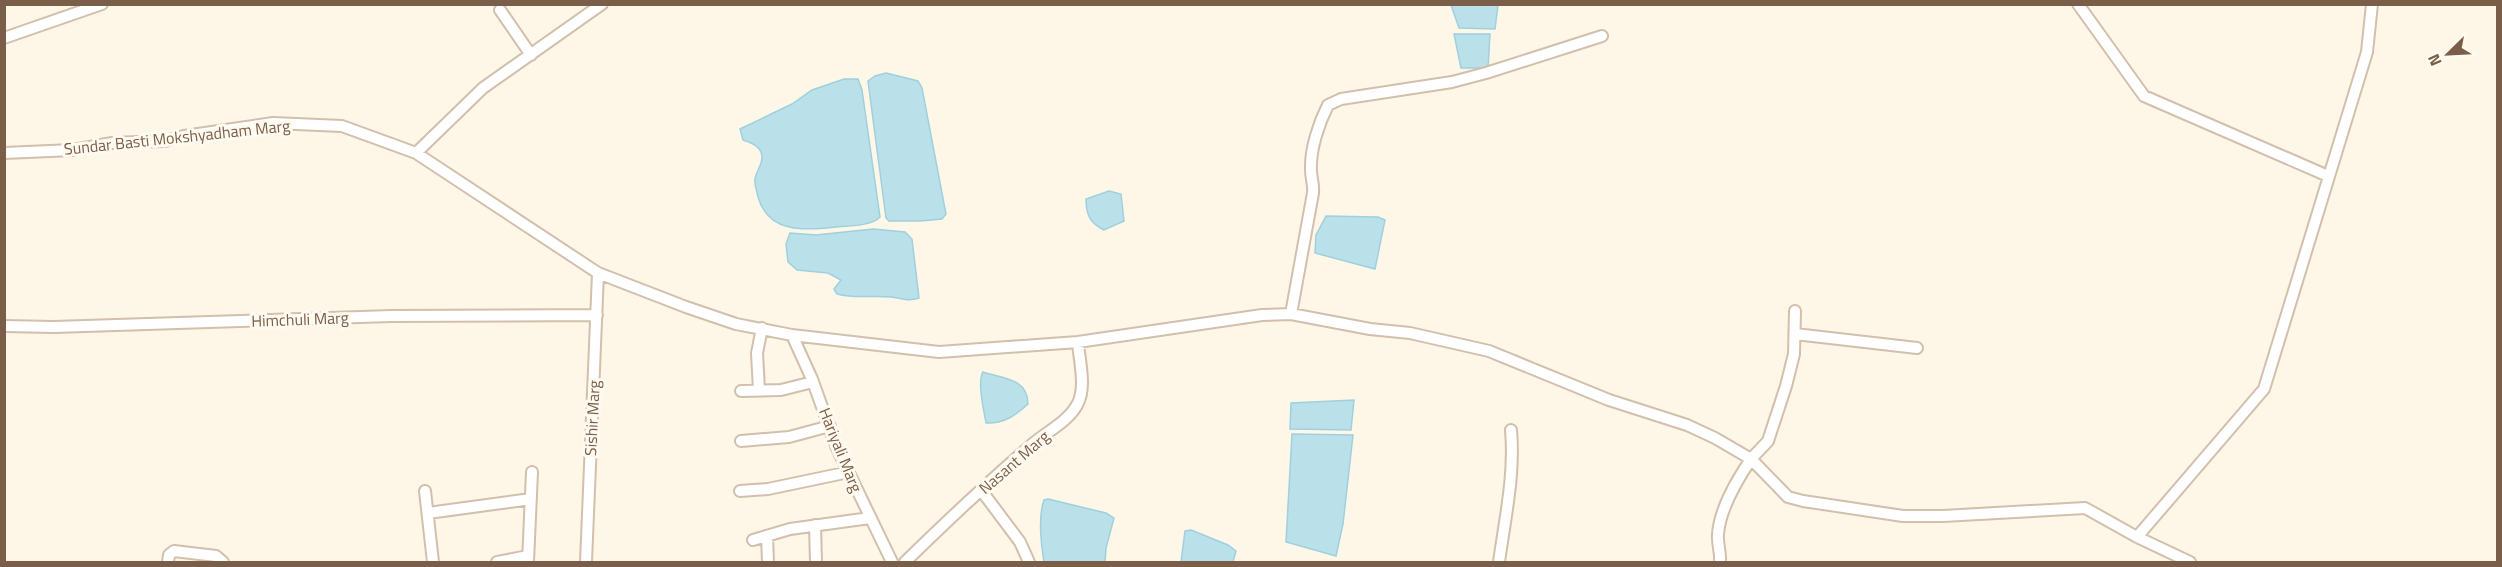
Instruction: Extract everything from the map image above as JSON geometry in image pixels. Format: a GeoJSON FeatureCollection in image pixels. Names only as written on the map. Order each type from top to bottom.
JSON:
{"type":"FeatureCollection","features":[{"type":"Feature","properties":{"kind":"street"},"geometry":{"type":"LineString","coordinates":[[4,38],[102,4]]}},
{"type":"Feature","properties":{"kind":"street"},"geometry":{"type":"LineString","coordinates":[[416,153],[483,88],[531,55],[584,10],[602,4]]}},
{"type":"Feature","properties":{"kind":"street"},"geometry":{"type":"LineString","coordinates":[[2078,4],[2144,96],[2328,176]]}},
{"type":"Feature","properties":{"kind":"street"},"geometry":{"type":"LineString","coordinates":[[2137,537],[2264,389],[2367,52],[2372,4]]}},
{"type":"Feature","properties":{"kind":"street"},"geometry":{"type":"LineString","coordinates":[[500,10],[531,55]]}},
{"type":"Feature","properties":{"kind":"street"},"geometry":{"type":"LineString","coordinates":[[1291,314],[1313,193],[1314,184],[1310,173],[1313,150],[1328,105],[1341,99],[1452,82],[1602,36]]}},
{"type":"Feature","properties":{"kind":"street","name":"Sundar Basti Mokshyadham Marg"},"geometry":{"type":"LineString","coordinates":[[4,153],[73,150],[112,143],[165,141],[184,136],[273,123],[342,126],[416,153],[598,273],[736,324],[792,335],[939,352],[1078,342],[1262,315],[1291,314],[1370,329],[1410,333],[1489,351],[1609,400],[1687,425],[1751,459],[1788,497],[1903,516],[2085,508],[2137,537],[2190,562]]}},
{"type":"Feature","properties":{"kind":"street","name":"Sishir Marg"},"geometry":{"type":"LineString","coordinates":[[586,562],[598,273]]}},
{"type":"Feature","properties":{"kind":"street"},"geometry":{"type":"LineString","coordinates":[[1720,562],[1718,535],[1721,520],[1738,481],[1751,459],[1768,441],[1786,386],[1794,354],[1795,311]]}},
{"type":"Feature","properties":{"kind":"street","name":"Himchuli Marg"},"geometry":{"type":"LineString","coordinates":[[4,326],[54,327],[391,316],[597,315]]}},
{"type":"Feature","properties":{"kind":"street"},"geometry":{"type":"LineString","coordinates":[[759,390],[757,353],[762,328]]}},
{"type":"Feature","properties":{"kind":"street"},"geometry":{"type":"LineString","coordinates":[[1796,334],[1917,348]]}},
{"type":"Feature","properties":{"kind":"street","name":"Hariyali Marg"},"geometry":{"type":"LineString","coordinates":[[792,335],[849,472],[892,562]]}},
{"type":"Feature","properties":{"kind":"street","name":"Nasant Marg"},"geometry":{"type":"LineString","coordinates":[[905,562],[1031,445],[1057,426],[1077,405],[1082,393],[1078,342]]}},
{"type":"Feature","properties":{"kind":"street"},"geometry":{"type":"LineString","coordinates":[[741,391],[782,390],[813,382]]}},
{"type":"Feature","properties":{"kind":"street"},"geometry":{"type":"LineString","coordinates":[[741,441],[789,437],[830,426]]}},
{"type":"Feature","properties":{"kind":"street"},"geometry":{"type":"LineString","coordinates":[[1499,562],[1511,477],[1511,430]]}},
{"type":"Feature","properties":{"kind":"street"},"geometry":{"type":"LineString","coordinates":[[496,562],[528,559],[531,472]]}},
{"type":"Feature","properties":{"kind":"street"},"geometry":{"type":"LineString","coordinates":[[740,491],[768,489],[849,472]]}},
{"type":"Feature","properties":{"kind":"street"},"geometry":{"type":"LineString","coordinates":[[981,490],[1020,543],[1029,562]]}},
{"type":"Feature","properties":{"kind":"street"},"geometry":{"type":"LineString","coordinates":[[425,491],[433,562]]}},
{"type":"Feature","properties":{"kind":"street"},"geometry":{"type":"LineString","coordinates":[[428,513],[531,499]]}},
{"type":"Feature","properties":{"kind":"street"},"geometry":{"type":"LineString","coordinates":[[753,540],[815,525],[870,518]]}},
{"type":"Feature","properties":{"kind":"street"},"geometry":{"type":"LineString","coordinates":[[815,525],[816,562]]}},
{"type":"Feature","properties":{"kind":"street"},"geometry":{"type":"LineString","coordinates":[[767,536],[768,562]]}},
{"type":"Feature","properties":{"kind":"street"},"geometry":{"type":"LineString","coordinates":[[168,562],[169,555],[174,551],[216,556],[224,562]]}},
{"type":"Feature","properties":{"kind":"water"},"geometry":{"type":"Polygon","coordinates":[[[1451,5],[1498,5],[1495,29],[1459,28],[1451,5]]]}},
{"type":"Feature","properties":{"kind":"water"},"geometry":{"type":"Polygon","coordinates":[[[1454,34],[1490,34],[1488,68],[1461,68],[1454,34]]]}},
{"type":"Feature","properties":{"kind":"water"},"geometry":{"type":"Polygon","coordinates":[[[886,73],[918,81],[922,88],[946,214],[942,219],[889,221],[886,218],[868,81],[886,73]]]}},
{"type":"Feature","properties":{"kind":"water"},"geometry":{"type":"Polygon","coordinates":[[[844,79],[858,79],[862,90],[880,217],[866,224],[853,226],[800,229],[779,224],[763,209],[755,186],[762,159],[761,152],[756,146],[743,140],[740,129],[792,104],[812,90],[844,79]]]}},
{"type":"Feature","properties":{"kind":"water"},"geometry":{"type":"Polygon","coordinates":[[[1109,191],[1121,194],[1124,221],[1104,230],[1090,218],[1086,199],[1109,191]]]}},
{"type":"Feature","properties":{"kind":"water"},"geometry":{"type":"Polygon","coordinates":[[[1326,216],[1378,217],[1385,220],[1375,269],[1315,253],[1316,235],[1326,216]]]}},
{"type":"Feature","properties":{"kind":"water"},"geometry":{"type":"Polygon","coordinates":[[[873,229],[905,232],[912,239],[919,298],[908,300],[837,294],[834,289],[841,280],[828,273],[797,270],[788,262],[786,244],[790,233],[816,235],[873,229]]]}},
{"type":"Feature","properties":{"kind":"water"},"geometry":{"type":"Polygon","coordinates":[[[983,372],[1019,384],[1027,395],[1028,404],[1009,418],[986,423],[981,389],[983,372]]]}},
{"type":"Feature","properties":{"kind":"water"},"geometry":{"type":"Polygon","coordinates":[[[1354,400],[1351,430],[1290,429],[1291,403],[1354,400]]]}},
{"type":"Feature","properties":{"kind":"water"},"geometry":{"type":"Polygon","coordinates":[[[1292,434],[1353,435],[1343,524],[1336,556],[1286,542],[1292,434]]]}},
{"type":"Feature","properties":{"kind":"water"},"geometry":{"type":"Polygon","coordinates":[[[1044,500],[1106,513],[1114,518],[1106,548],[1105,562],[1044,562],[1041,514],[1044,500]]]}},
{"type":"Feature","properties":{"kind":"water"},"geometry":{"type":"Polygon","coordinates":[[[1191,530],[1228,545],[1236,551],[1233,562],[1181,562],[1185,531],[1191,530]]]}}]}
